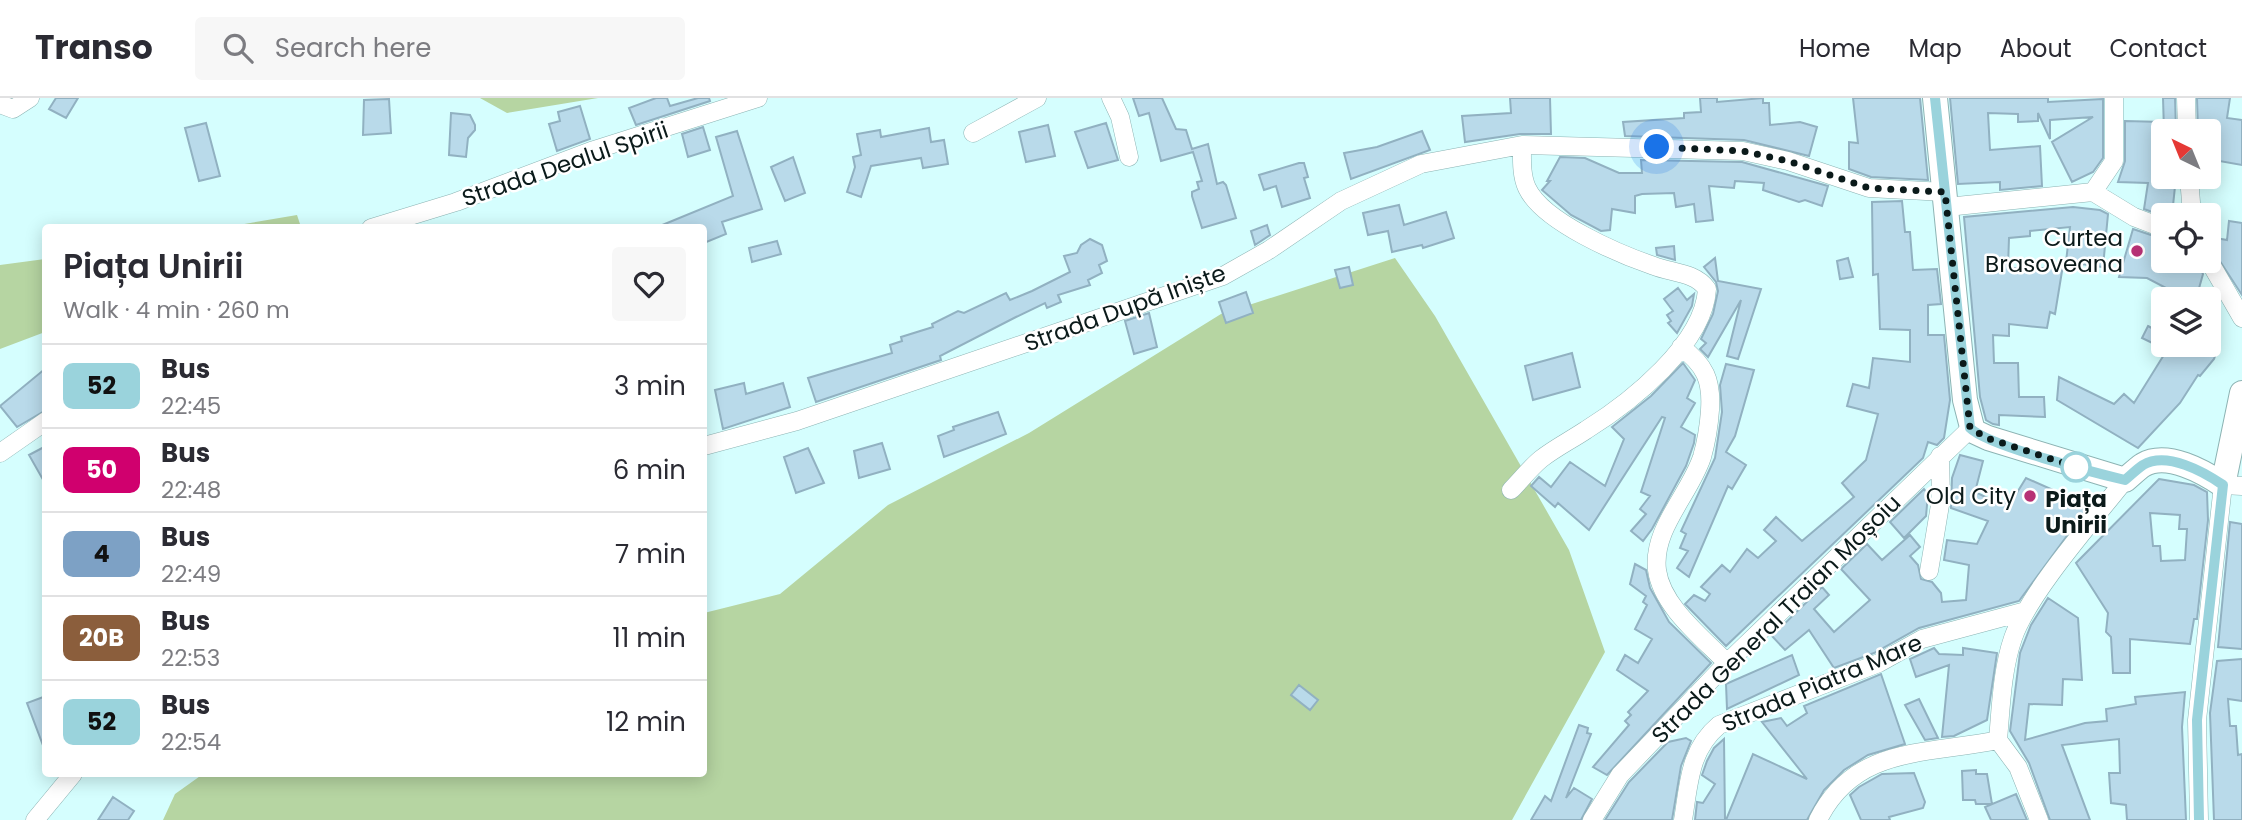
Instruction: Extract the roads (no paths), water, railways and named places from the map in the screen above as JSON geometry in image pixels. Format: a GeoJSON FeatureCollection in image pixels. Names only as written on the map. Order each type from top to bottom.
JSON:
{"type":"FeatureCollection","features":[{"type":"Feature","properties":{"kind":"street"},"geometry":{"type":"LineString","coordinates":[[0,104],[13,109],[30,98]]}},
{"type":"Feature","properties":{"kind":"street","name":"Strada Dealul Spirii"},"geometry":{"type":"LineString","coordinates":[[384,224],[456,202],[594,150],[758,98]]}},
{"type":"Feature","properties":{"kind":"street"},"geometry":{"type":"LineString","coordinates":[[974,133],[1037,98]]}},
{"type":"Feature","properties":{"kind":"street"},"geometry":{"type":"LineString","coordinates":[[1111,98],[1120,117],[1129,157]]}},
{"type":"Feature","properties":{"kind":"street"},"geometry":{"type":"LineString","coordinates":[[1935,98],[1970,428],[1987,438],[2125,480]]}},
{"type":"Feature","properties":{"kind":"street"},"geometry":{"type":"LineString","coordinates":[[2114,98],[2114,161],[2093,192],[2134,217],[2151,223]]}},
{"type":"Feature","properties":{"kind":"street"},"geometry":{"type":"LineString","coordinates":[[2186,98],[2187,119]]}},
{"type":"Feature","properties":{"kind":"street"},"geometry":{"type":"LineString","coordinates":[[1511,490],[1539,460],[1587,430],[1643,386],[1698,326],[1706,304],[1707,289],[1702,282],[1627,255],[1566,224],[1540,206],[1527,188],[1522,145]]}},
{"type":"Feature","properties":{"kind":"street","name":"Strada După Iniște"},"geometry":{"type":"LineString","coordinates":[[707,445],[797,421],[1223,275],[1269,250],[1341,201],[1421,163],[1522,145],[1743,151],[1788,161],[1869,188],[1946,200],[2093,192]]}},
{"type":"Feature","properties":{"kind":"street"},"geometry":{"type":"LineString","coordinates":[[2216,273],[2242,318]]}},
{"type":"Feature","properties":{"kind":"street"},"geometry":{"type":"LineString","coordinates":[[1681,347],[1698,360],[1708,375],[1710,413],[1701,459],[1665,530],[1657,570],[1662,589],[1672,605],[1727,663]]}},
{"type":"Feature","properties":{"kind":"street"},"geometry":{"type":"LineString","coordinates":[[2199,820],[2197,720],[2233,486],[2242,393]]}},
{"type":"Feature","properties":{"kind":"street"},"geometry":{"type":"LineString","coordinates":[[0,453],[42,424]]}},
{"type":"Feature","properties":{"kind":"street","name":"Strada General Traian Moșoiu"},"geometry":{"type":"LineString","coordinates":[[1592,820],[1620,775],[1727,663],[1970,428]]}},
{"type":"Feature","properties":{"kind":"street"},"geometry":{"type":"LineString","coordinates":[[1929,571],[1941,499],[1940,456]]}},
{"type":"Feature","properties":{"kind":"street"},"geometry":{"type":"LineString","coordinates":[[2039,820],[2014,760],[1998,740],[2005,671],[2013,638],[2026,611],[2125,480],[2145,463],[2168,462],[2197,470],[2233,486]]}},
{"type":"Feature","properties":{"kind":"street","name":"Strada Piatra Mare"},"geometry":{"type":"LineString","coordinates":[[1683,820],[1693,758],[1700,743],[1719,725],[1879,663],[1922,639],[2026,611]]}},
{"type":"Feature","properties":{"kind":"street"},"geometry":{"type":"LineString","coordinates":[[1818,820],[1837,788],[1858,771],[1902,754],[1954,749],[1998,740]]}},
{"type":"Feature","properties":{"kind":"street"},"geometry":{"type":"LineString","coordinates":[[35,820],[71,777]]}},
{"type":"Feature","properties":{"kind":"place","name":"Curtea Brasoveana"},"geometry":{"type":"Point","coordinates":[2137,251]}},
{"type":"Feature","properties":{"kind":"place","name":"Piața Unirii"},"geometry":{"type":"Point","coordinates":[2076,467]}},
{"type":"Feature","properties":{"kind":"place","name":"Old City"},"geometry":{"type":"Point","coordinates":[2030,496]}}]}
